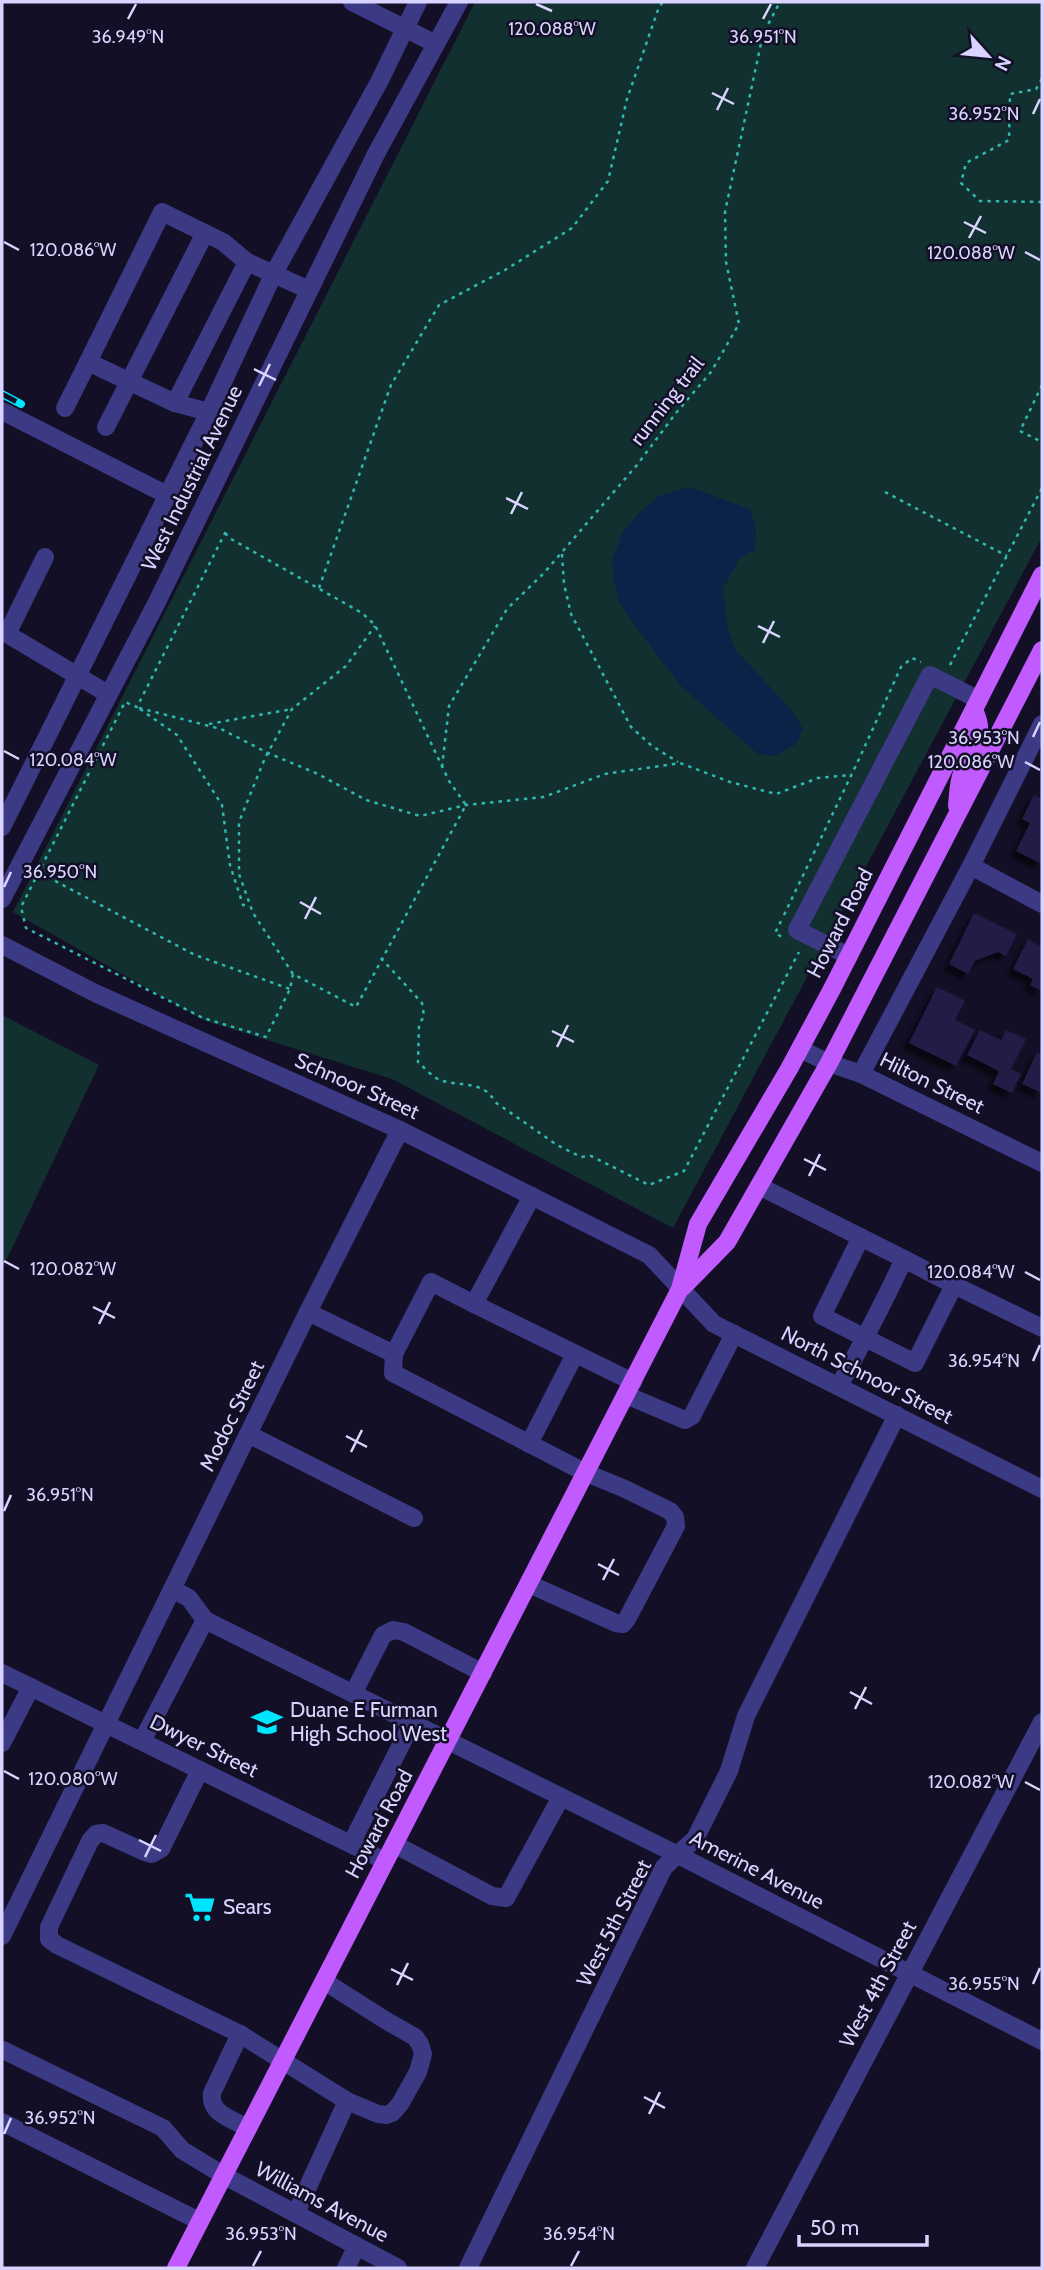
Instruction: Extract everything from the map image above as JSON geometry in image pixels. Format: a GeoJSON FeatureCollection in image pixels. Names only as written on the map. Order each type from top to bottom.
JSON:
{"type":"FeatureCollection","features":[{"type":"Feature","properties":{"kind":"main road","name":"Howard Road"},"geometry":{"type":"LineString","coordinates":[[176,2268],[680,1289],[698,1224],[800,1049],[1042,575]]}},
{"type":"Feature","properties":{"kind":"main road","name":"Howard Road"},"geometry":{"type":"LineString","coordinates":[[680,1289],[727,1242],[829,1063],[1042,650]]}},
{"type":"Feature","properties":{"kind":"main road"},"geometry":{"type":"LineString","coordinates":[[955,820],[961,774],[976,744],[981,725],[977,705]]}},
{"type":"Feature","properties":{"kind":"street"},"geometry":{"type":"LineString","coordinates":[[352,2],[436,44]]}},
{"type":"Feature","properties":{"kind":"street","name":"West Industrial Avenue"},"geometry":{"type":"LineString","coordinates":[[2,827],[209,412],[273,275],[379,82],[418,2]]}},
{"type":"Feature","properties":{"kind":"street","name":"West Industrial Avenue"},"geometry":{"type":"LineString","coordinates":[[2,899],[156,604],[376,154],[459,2]]}},
{"type":"Feature","properties":{"kind":"street"},"geometry":{"type":"LineString","coordinates":[[65,408],[162,212],[223,242],[239,257],[309,290]]}},
{"type":"Feature","properties":{"kind":"street"},"geometry":{"type":"LineString","coordinates":[[106,427],[205,233]]}},
{"type":"Feature","properties":{"kind":"street"},"geometry":{"type":"LineString","coordinates":[[175,403],[247,261]]}},
{"type":"Feature","properties":{"kind":"street"},"geometry":{"type":"LineString","coordinates":[[88,362],[175,403],[209,412]]}},
{"type":"Feature","properties":{"kind":"street"},"geometry":{"type":"LineString","coordinates":[[2,411],[167,495]]}},
{"type":"Feature","properties":{"kind":"street"},"geometry":{"type":"LineString","coordinates":[[45,557],[4,633],[108,694]]}},
{"type":"Feature","properties":{"kind":"street"},"geometry":{"type":"LineString","coordinates":[[849,956],[797,930],[930,675],[977,705]]}},
{"type":"Feature","properties":{"kind":"street"},"geometry":{"type":"LineString","coordinates":[[861,1074],[971,866],[1042,724]]}},
{"type":"Feature","properties":{"kind":"street"},"geometry":{"type":"LineString","coordinates":[[971,866],[1042,904]]}},
{"type":"Feature","properties":{"kind":"street","name":"Schnoor Street"},"geometry":{"type":"LineString","coordinates":[[2,945],[95,993],[400,1129],[649,1255],[680,1289]]}},
{"type":"Feature","properties":{"kind":"street","name":"Hilton Street"},"geometry":{"type":"LineString","coordinates":[[800,1049],[861,1074],[1042,1163]]}},
{"type":"Feature","properties":{"kind":"street","name":"Modoc Street"},"geometry":{"type":"LineString","coordinates":[[2,1936],[400,1129]]}},
{"type":"Feature","properties":{"kind":"street"},"geometry":{"type":"LineString","coordinates":[[759,1186],[1042,1328]]}},
{"type":"Feature","properties":{"kind":"street"},"geometry":{"type":"LineString","coordinates":[[474,1304],[532,1196]]}},
{"type":"Feature","properties":{"kind":"street"},"geometry":{"type":"LineString","coordinates":[[861,1237],[822,1315],[865,1338],[915,1363],[954,1284]]}},
{"type":"Feature","properties":{"kind":"street"},"geometry":{"type":"LineString","coordinates":[[839,1386],[904,1259]]}},
{"type":"Feature","properties":{"kind":"street"},"geometry":{"type":"LineString","coordinates":[[529,1584],[623,1624],[676,1526],[675,1517],[670,1511],[586,1473],[393,1373],[394,1354],[431,1282],[575,1354],[685,1420],[692,1416],[734,1334]]}},
{"type":"Feature","properties":{"kind":"street","name":"North Schnoor Street"},"geometry":{"type":"LineString","coordinates":[[680,1289],[715,1324],[1042,1489]]}},
{"type":"Feature","properties":{"kind":"street"},"geometry":{"type":"LineString","coordinates":[[308,1312],[394,1354]]}},
{"type":"Feature","properties":{"kind":"street"},"geometry":{"type":"LineString","coordinates":[[529,1444],[575,1354]]}},
{"type":"Feature","properties":{"kind":"street","name":"West 5th Street"},"geometry":{"type":"LineString","coordinates":[[468,2268],[664,1867],[695,1839],[723,1783],[746,1716],[897,1415]]}},
{"type":"Feature","properties":{"kind":"street"},"geometry":{"type":"LineString","coordinates":[[248,1434],[414,1518]]}},
{"type":"Feature","properties":{"kind":"street"},"geometry":{"type":"LineString","coordinates":[[142,1741],[205,1620],[190,1598],[172,1589]]}},
{"type":"Feature","properties":{"kind":"street","name":"Amerine Avenue"},"geometry":{"type":"LineString","coordinates":[[205,1620],[678,1855],[1042,2041]]}},
{"type":"Feature","properties":{"kind":"street"},"geometry":{"type":"LineString","coordinates":[[353,1694],[383,1635],[393,1630],[404,1632],[483,1673]]}},
{"type":"Feature","properties":{"kind":"street","name":"Dwyer Street"},"geometry":{"type":"LineString","coordinates":[[2,1673],[385,1861]]}},
{"type":"Feature","properties":{"kind":"street"},"geometry":{"type":"LineString","coordinates":[[2,1743],[31,1687]]}},
{"type":"Feature","properties":{"kind":"street","name":"West 4th Street"},"geometry":{"type":"LineString","coordinates":[[755,2268],[1042,1722]]}},
{"type":"Feature","properties":{"kind":"street"},"geometry":{"type":"LineString","coordinates":[[351,1844],[412,1723]]}},
{"type":"Feature","properties":{"kind":"street"},"geometry":{"type":"LineString","coordinates":[[200,1770],[161,1849],[152,1854],[103,1833],[96,1834],[90,1841],[49,1927],[49,1939],[240,2034],[347,2101],[378,2114],[392,2113],[418,2072],[423,2054],[420,2043],[415,2036],[324,1981]]}},
{"type":"Feature","properties":{"kind":"street"},"geometry":{"type":"LineString","coordinates":[[394,1844],[492,1896],[506,1898],[561,1797]]}},
{"type":"Feature","properties":{"kind":"street"},"geometry":{"type":"LineString","coordinates":[[240,2034],[212,2092],[211,2101],[215,2110],[248,2128]]}},
{"type":"Feature","properties":{"kind":"street","name":"Williams Avenue"},"geometry":{"type":"LineString","coordinates":[[3,2050],[163,2128],[182,2150],[223,2175],[398,2268]]}},
{"type":"Feature","properties":{"kind":"street"},"geometry":{"type":"LineString","coordinates":[[296,2213],[347,2101]]}},
{"type":"Feature","properties":{"kind":"street"},"geometry":{"type":"LineString","coordinates":[[2,2122],[200,2221]]}},
{"type":"Feature","properties":{"kind":"street"},"geometry":{"type":"LineString","coordinates":[[346,2268],[357,2246]]}},
{"type":"Feature","properties":{"kind":"path"},"geometry":{"type":"LineString","coordinates":[[319,588],[391,385],[439,305],[505,270],[572,228],[608,181],[627,99],[663,2]]}},
{"type":"Feature","properties":{"kind":"path","name":"running trail"},"geometry":{"type":"LineString","coordinates":[[442,768],[449,706],[507,609],[562,554],[637,466],[676,413],[711,372],[739,324],[726,262],[725,212],[763,34],[780,2]]}},
{"type":"Feature","properties":{"kind":"path"},"geometry":{"type":"LineString","coordinates":[[1042,79],[1036,89],[1010,94],[1009,140],[967,163],[961,183],[980,201],[1042,202]]}},
{"type":"Feature","properties":{"kind":"path"},"geometry":{"type":"LineString","coordinates":[[1042,385],[1020,431],[1042,442]]}},
{"type":"Feature","properties":{"kind":"path"},"geometry":{"type":"LineString","coordinates":[[945,674],[1042,488]]}},
{"type":"Feature","properties":{"kind":"path"},"geometry":{"type":"LineString","coordinates":[[885,492],[1007,556]]}},
{"type":"Feature","properties":{"kind":"path"},"geometry":{"type":"LineString","coordinates":[[137,707],[225,533],[231,539],[362,613],[375,625],[442,768],[466,805]]}},
{"type":"Feature","properties":{"kind":"path"},"geometry":{"type":"LineString","coordinates":[[562,554],[564,584],[571,614],[631,727],[652,746],[680,763],[730,782],[776,794],[818,778],[852,775]]}},
{"type":"Feature","properties":{"kind":"path"},"geometry":{"type":"LineString","coordinates":[[375,625],[346,666],[292,709],[268,753],[239,822],[239,874],[250,906],[293,974],[356,1007],[466,805]]}},
{"type":"Feature","properties":{"kind":"path"},"geometry":{"type":"LineString","coordinates":[[784,937],[775,933],[901,667],[912,658],[923,664]]}},
{"type":"Feature","properties":{"kind":"path"},"geometry":{"type":"LineString","coordinates":[[293,974],[290,989],[266,1037],[203,1017],[26,928],[21,907],[125,702],[221,729],[318,774],[366,800],[421,816],[466,805],[544,797],[605,774],[680,763]]}},
{"type":"Feature","properties":{"kind":"path"},"geometry":{"type":"LineString","coordinates":[[137,707],[177,735],[222,805],[230,864],[243,905],[250,906]]}},
{"type":"Feature","properties":{"kind":"path"},"geometry":{"type":"LineString","coordinates":[[206,725],[292,709]]}},
{"type":"Feature","properties":{"kind":"path"},"geometry":{"type":"LineString","coordinates":[[38,872],[195,955],[290,989]]}},
{"type":"Feature","properties":{"kind":"path"},"geometry":{"type":"LineString","coordinates":[[381,958],[422,1003],[424,1016],[419,1025],[418,1062],[439,1080],[474,1085],[490,1093],[495,1102],[556,1145],[581,1157],[591,1156],[649,1185],[684,1171],[801,946]]}},
{"type":"Feature","properties":{"kind":"green space"},"geometry":{"type":"Polygon","coordinates":[[[475,2],[1042,2],[1042,537],[673,1228],[392,1079],[203,1020],[13,912],[475,2]]]}},
{"type":"Feature","properties":{"kind":"green space"},"geometry":{"type":"Polygon","coordinates":[[[2,1015],[99,1065],[2,1269],[2,1015]]]}},
{"type":"Feature","properties":{"kind":"water"},"geometry":{"type":"Polygon","coordinates":[[[689,487],[750,509],[756,529],[755,550],[739,559],[723,589],[728,631],[736,650],[792,711],[803,729],[796,744],[775,756],[758,754],[680,685],[620,603],[612,561],[622,534],[636,516],[659,496],[689,487]]]}},
{"type":"Feature","properties":{"kind":"building"},"geometry":{"type":"Polygon","coordinates":[[[1034,795],[1042,799],[1042,864],[1016,851],[1030,823],[1022,819],[1034,795]]]}},
{"type":"Feature","properties":{"kind":"building"},"geometry":{"type":"Polygon","coordinates":[[[974,913],[1017,934],[1006,956],[998,952],[975,961],[968,974],[949,964],[974,913]]]}},
{"type":"Feature","properties":{"kind":"building"},"geometry":{"type":"Polygon","coordinates":[[[1028,939],[1042,947],[1042,991],[1030,985],[1033,979],[1013,969],[1028,939]]]}},
{"type":"Feature","properties":{"kind":"building"},"geometry":{"type":"Polygon","coordinates":[[[937,987],[965,1001],[955,1020],[975,1030],[956,1066],[909,1043],[937,987]]]}},
{"type":"Feature","properties":{"kind":"building"},"geometry":{"type":"Polygon","coordinates":[[[980,1030],[1001,1040],[1006,1030],[1026,1039],[1011,1069],[1021,1074],[1012,1093],[993,1084],[999,1071],[967,1055],[980,1030]]]}},
{"type":"Feature","properties":{"kind":"building"},"geometry":{"type":"Polygon","coordinates":[[[1037,1052],[1042,1054],[1042,1093],[1022,1084],[1037,1052]]]}},
{"type":"Feature","properties":{"kind":"railway"},"geometry":{"type":"LineString","coordinates":[[2,394],[21,404]]}},
{"type":"Feature","properties":{"kind":"place","name":"Duane E Furman High School West"},"geometry":{"type":"Point","coordinates":[267,1722]}},
{"type":"Feature","properties":{"kind":"place","name":"Sears"},"geometry":{"type":"Point","coordinates":[200,1907]}}]}
